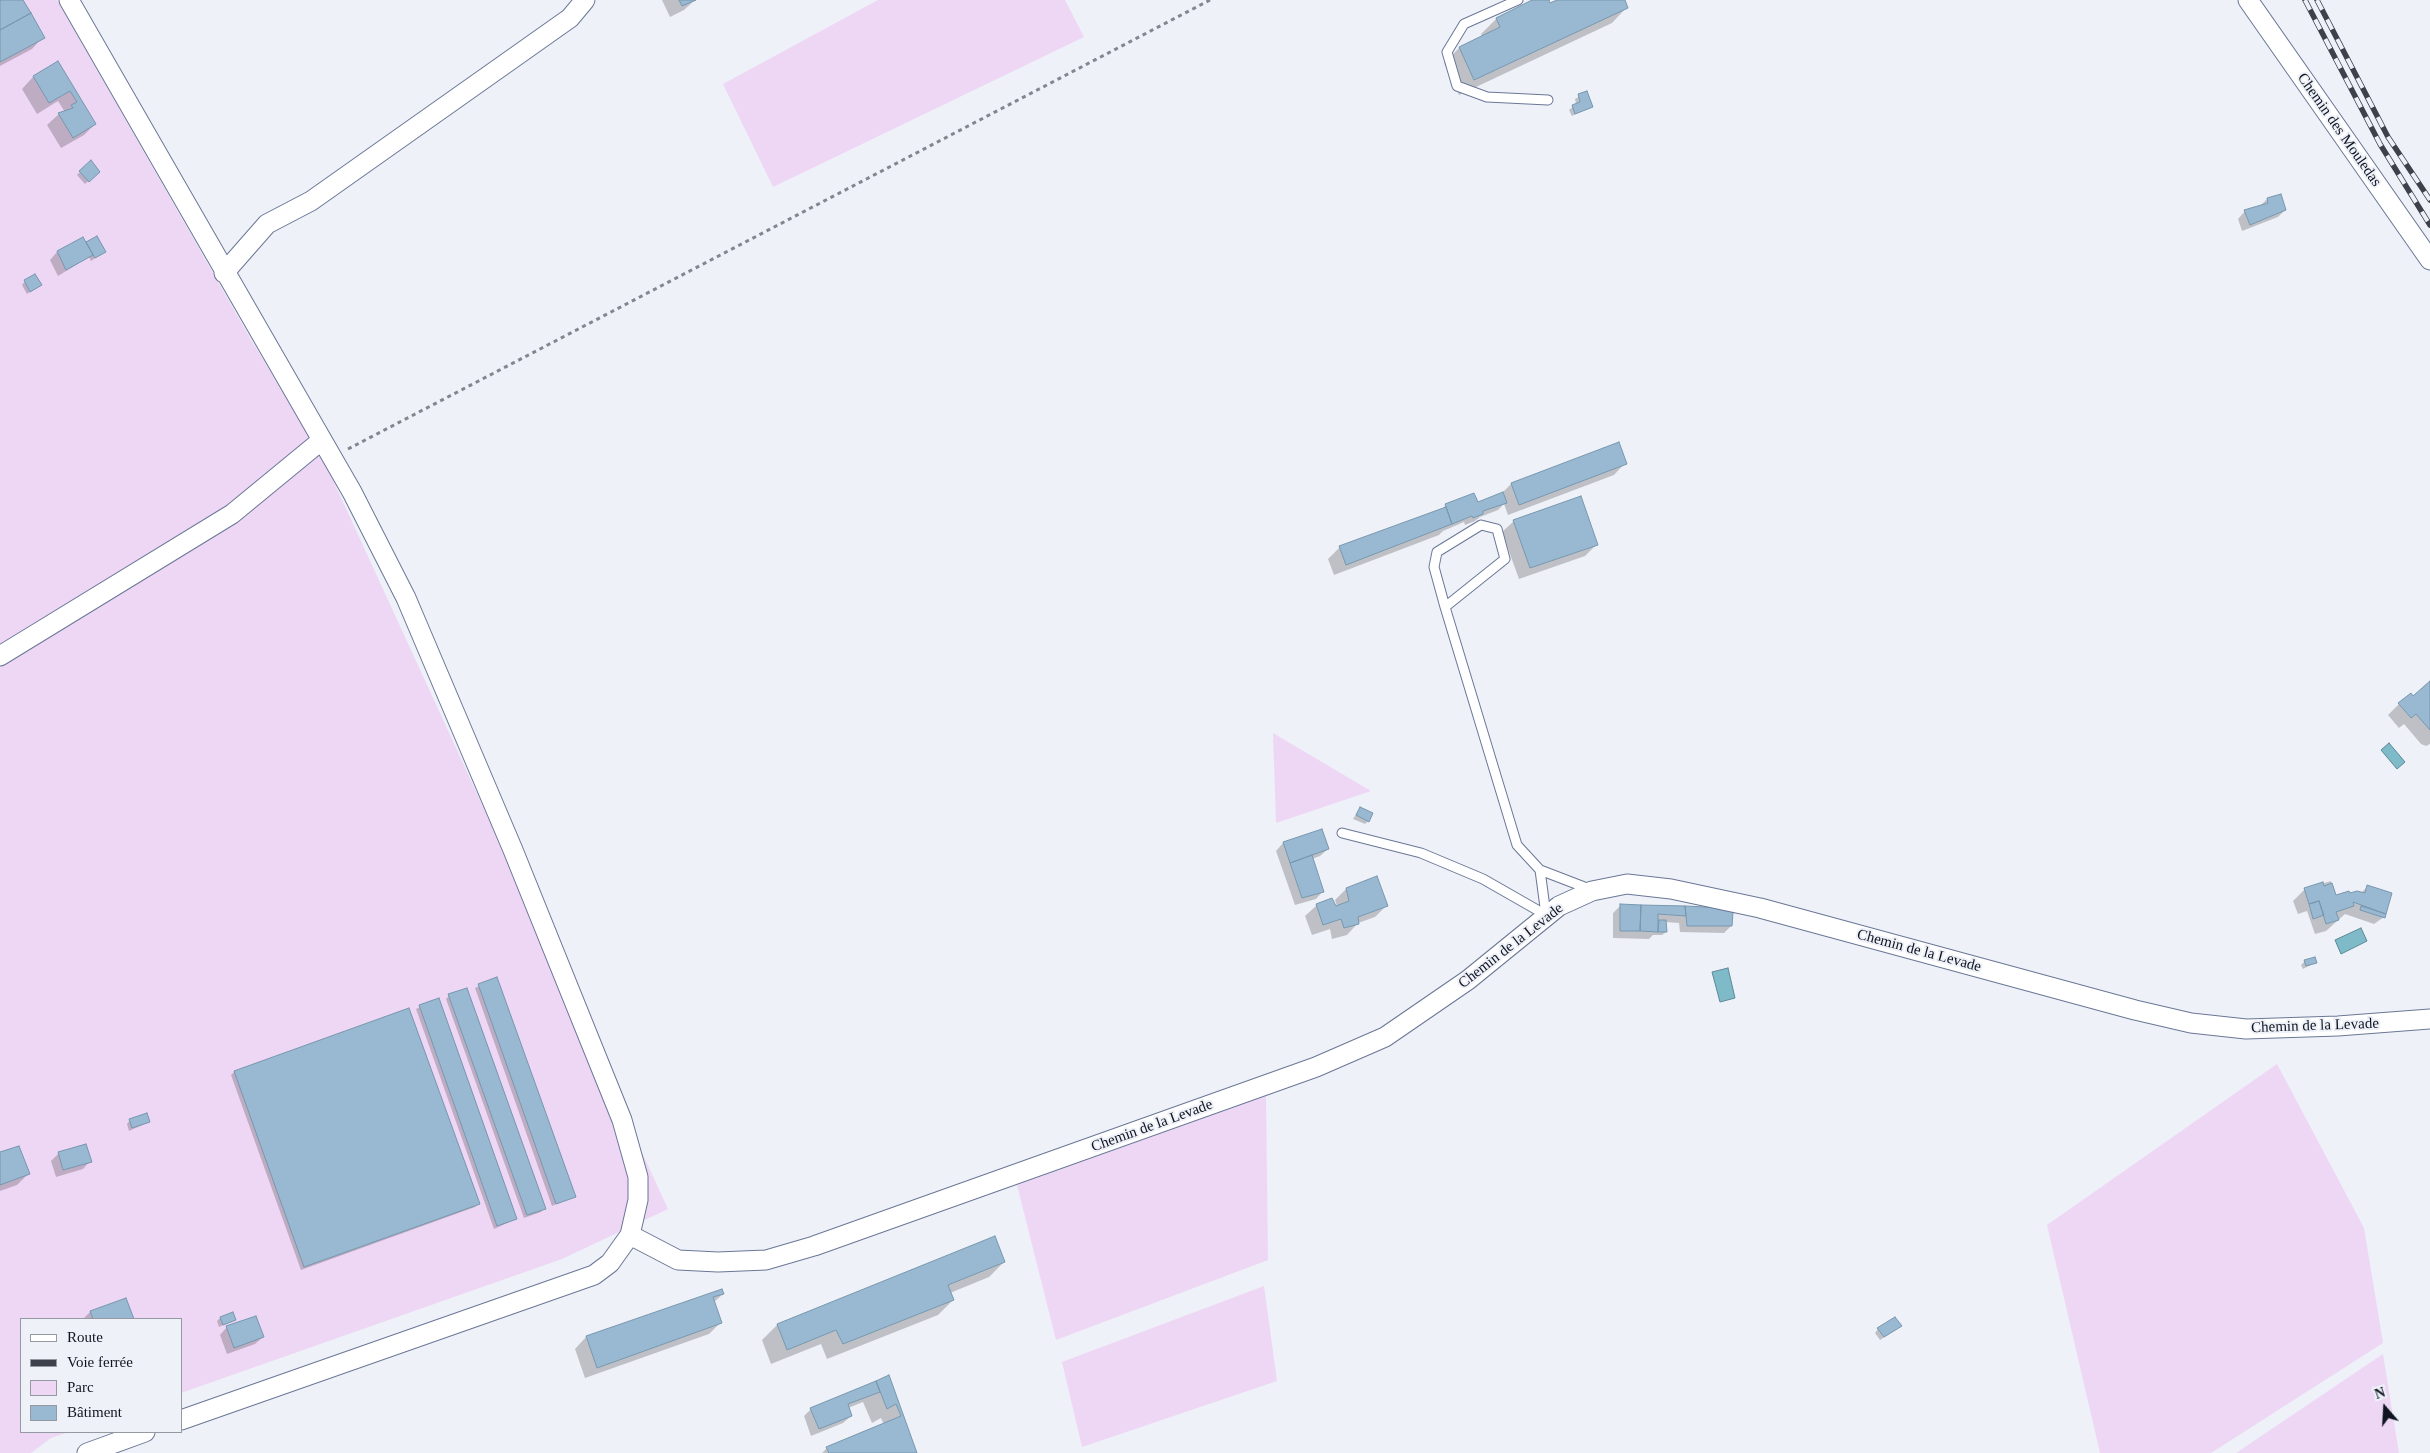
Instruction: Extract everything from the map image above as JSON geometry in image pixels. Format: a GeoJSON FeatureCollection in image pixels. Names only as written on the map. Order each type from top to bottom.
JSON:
{"type":"FeatureCollection","features":[{"type":"Feature","properties":{"kind":"street"},"geometry":{"type":"LineString","coordinates":[[69,0],[224,273],[352,492],[406,598],[513,850],[622,1120],[638,1177],[638,1200],[630,1235],[610,1262],[594,1276],[182,1420]]}},
{"type":"Feature","properties":{"kind":"street"},"geometry":{"type":"LineString","coordinates":[[224,273],[267,224],[319,195],[570,18],[585,0]]}},
{"type":"Feature","properties":{"kind":"street","name":"Chemin des Mouledas"},"geometry":{"type":"LineString","coordinates":[[2248,0],[2430,260]]}},
{"type":"Feature","properties":{"kind":"street"},"geometry":{"type":"LineString","coordinates":[[0,656],[232,514],[322,440]]}},
{"type":"Feature","properties":{"kind":"street","name":"Chemin de la Levade"},"geometry":{"type":"LineString","coordinates":[[630,1235],[678,1260],[718,1262],[766,1260],[824,1242],[1316,1067],[1376,1040],[1468,980],[1559,906],[1592,891],[1628,884],[1671,890],[1760,908],[2135,1010],[2191,1022],[2246,1029],[2430,1020]]}},
{"type":"Feature","properties":{"kind":"street"},"geometry":{"type":"LineString","coordinates":[[87,1453],[142,1433]]}},
{"type":"Feature","properties":{"kind":"lane"},"geometry":{"type":"LineString","coordinates":[[1518,0],[1464,24],[1447,52],[1458,86],[1486,97],[1548,100]]}},
{"type":"Feature","properties":{"kind":"lane"},"geometry":{"type":"LineString","coordinates":[[1445,608],[1505,560],[1497,529],[1481,525],[1437,552],[1434,567],[1445,608],[1518,845],[1540,870],[1592,891]]}},
{"type":"Feature","properties":{"kind":"lane"},"geometry":{"type":"LineString","coordinates":[[1342,833],[1421,853],[1482,879],[1546,915]]}},
{"type":"Feature","properties":{"kind":"lane"},"geometry":{"type":"LineString","coordinates":[[1540,870],[1546,915]]}},
{"type":"Feature","properties":{"kind":"path"},"geometry":{"type":"LineString","coordinates":[[331,457],[1210,0]]}},
{"type":"Feature","properties":{"kind":"green space"},"geometry":{"type":"Polygon","coordinates":[[[0,0],[57,0],[249,336],[326,465],[668,1209],[562,1259],[182,1393],[182,1318],[20,1318],[20,1433],[66,1433],[51,1438],[31,1453],[0,1453],[0,0]]]}},
{"type":"Feature","properties":{"kind":"green space"},"geometry":{"type":"Polygon","coordinates":[[[878,0],[1065,0],[1084,37],[773,187],[723,84],[878,0]]]}},
{"type":"Feature","properties":{"kind":"green space"},"geometry":{"type":"Polygon","coordinates":[[[1273,733],[1371,791],[1276,823],[1273,733]]]}},
{"type":"Feature","properties":{"kind":"green space"},"geometry":{"type":"Polygon","coordinates":[[[2277,1064],[2364,1228],[2383,1343],[2211,1453],[2100,1453],[2047,1225],[2277,1064]]]}},
{"type":"Feature","properties":{"kind":"green space"},"geometry":{"type":"Polygon","coordinates":[[[1266,1096],[1268,1260],[1056,1340],[1017,1185],[1266,1096]]]}},
{"type":"Feature","properties":{"kind":"green space"},"geometry":{"type":"Polygon","coordinates":[[[1264,1286],[1277,1381],[1082,1447],[1062,1362],[1264,1286]]]}},
{"type":"Feature","properties":{"kind":"green space"},"geometry":{"type":"Polygon","coordinates":[[[2383,1354],[2399,1453],[2236,1453],[2383,1354]]]}},
{"type":"Feature","properties":{"kind":"water"},"geometry":{"type":"Polygon","coordinates":[[[2389,743],[2405,762],[2397,769],[2381,750],[2389,743]]]}},
{"type":"Feature","properties":{"kind":"water"},"geometry":{"type":"Polygon","coordinates":[[[2361,928],[2367,941],[2341,954],[2335,940],[2361,928]]]}},
{"type":"Feature","properties":{"kind":"water"},"geometry":{"type":"Polygon","coordinates":[[[1728,968],[1735,998],[1720,1002],[1712,972],[1728,968]]]}},
{"type":"Feature","properties":{"kind":"building"},"geometry":{"type":"Polygon","coordinates":[[[0,0],[23,0],[31,13],[0,30],[0,0]]]}},
{"type":"Feature","properties":{"kind":"building"},"geometry":{"type":"Polygon","coordinates":[[[679,0],[696,0],[682,6],[679,0]]]}},
{"type":"Feature","properties":{"kind":"building"},"geometry":{"type":"Polygon","coordinates":[[[1532,0],[1549,0],[1550,3],[1557,0],[1625,0],[1628,8],[1474,80],[1459,47],[1500,27],[1496,18],[1532,0]]]}},
{"type":"Feature","properties":{"kind":"building"},"geometry":{"type":"Polygon","coordinates":[[[31,13],[45,38],[0,62],[0,30],[31,13]]]}},
{"type":"Feature","properties":{"kind":"building"},"geometry":{"type":"Polygon","coordinates":[[[58,61],[96,124],[73,138],[58,113],[73,108],[71,105],[77,102],[70,91],[49,103],[33,76],[58,61]]]}},
{"type":"Feature","properties":{"kind":"building"},"geometry":{"type":"Polygon","coordinates":[[[1587,91],[1593,107],[1575,114],[1572,105],[1580,102],[1578,94],[1587,91]]]}},
{"type":"Feature","properties":{"kind":"building"},"geometry":{"type":"Polygon","coordinates":[[[91,160],[100,172],[89,182],[79,171],[91,160]]]}},
{"type":"Feature","properties":{"kind":"building"},"geometry":{"type":"Polygon","coordinates":[[[2281,194],[2286,210],[2250,225],[2244,210],[2268,203],[2267,198],[2281,194]]]}},
{"type":"Feature","properties":{"kind":"building"},"geometry":{"type":"Polygon","coordinates":[[[97,236],[106,252],[95,258],[86,242],[97,236]]]}},
{"type":"Feature","properties":{"kind":"building"},"geometry":{"type":"Polygon","coordinates":[[[83,237],[93,255],[66,270],[57,251],[83,237]]]}},
{"type":"Feature","properties":{"kind":"building"},"geometry":{"type":"Polygon","coordinates":[[[35,274],[42,285],[30,292],[24,280],[35,274]]]}},
{"type":"Feature","properties":{"kind":"building"},"geometry":{"type":"Polygon","coordinates":[[[1619,442],[1627,464],[1519,505],[1511,483],[1619,442]]]}},
{"type":"Feature","properties":{"kind":"building"},"geometry":{"type":"Polygon","coordinates":[[[1503,492],[1507,503],[1483,511],[1483,514],[1473,518],[1472,516],[1452,524],[1445,504],[1474,493],[1478,502],[1503,492]]]}},
{"type":"Feature","properties":{"kind":"building"},"geometry":{"type":"Polygon","coordinates":[[[1581,496],[1598,545],[1530,568],[1513,520],[1581,496]]]}},
{"type":"Feature","properties":{"kind":"building"},"geometry":{"type":"Polygon","coordinates":[[[1446,507],[1452,524],[1346,565],[1339,546],[1446,507]]]}},
{"type":"Feature","properties":{"kind":"building"},"geometry":{"type":"Polygon","coordinates":[[[2430,681],[2430,730],[2416,714],[2411,718],[2398,703],[2411,693],[2413,696],[2430,681]]]}},
{"type":"Feature","properties":{"kind":"building"},"geometry":{"type":"Polygon","coordinates":[[[1360,807],[1373,813],[1369,822],[1356,815],[1360,807]]]}},
{"type":"Feature","properties":{"kind":"building"},"geometry":{"type":"Polygon","coordinates":[[[1322,829],[1329,849],[1290,863],[1283,842],[1322,829]]]}},
{"type":"Feature","properties":{"kind":"building"},"geometry":{"type":"Polygon","coordinates":[[[1312,855],[1324,892],[1302,898],[1290,863],[1312,855]]]}},
{"type":"Feature","properties":{"kind":"building"},"geometry":{"type":"Polygon","coordinates":[[[1377,876],[1388,906],[1358,917],[1359,924],[1344,928],[1341,919],[1323,925],[1316,904],[1332,898],[1336,906],[1349,901],[1346,888],[1377,876]]]}},
{"type":"Feature","properties":{"kind":"building"},"geometry":{"type":"Polygon","coordinates":[[[2323,882],[2324,886],[2332,883],[2336,895],[2349,891],[2350,893],[2357,891],[2365,893],[2367,885],[2392,893],[2386,914],[2353,902],[2354,906],[2336,912],[2339,920],[2326,924],[2319,901],[2309,904],[2304,888],[2323,882]]]}},
{"type":"Feature","properties":{"kind":"building"},"geometry":{"type":"Polygon","coordinates":[[[2319,901],[2324,915],[2313,919],[2309,904],[2319,901]]]}},
{"type":"Feature","properties":{"kind":"building"},"geometry":{"type":"Polygon","coordinates":[[[1620,904],[1641,905],[1640,931],[1620,931],[1620,904]]]}},
{"type":"Feature","properties":{"kind":"building"},"geometry":{"type":"Polygon","coordinates":[[[1641,905],[1685,906],[1686,916],[1658,914],[1658,932],[1640,931],[1641,905]]]}},
{"type":"Feature","properties":{"kind":"building"},"geometry":{"type":"Polygon","coordinates":[[[1685,906],[1726,908],[1733,912],[1732,926],[1687,926],[1685,906]]]}},
{"type":"Feature","properties":{"kind":"building"},"geometry":{"type":"Polygon","coordinates":[[[2361,906],[2386,914],[2385,918],[2360,910],[2361,906]]]}},
{"type":"Feature","properties":{"kind":"building"},"geometry":{"type":"Polygon","coordinates":[[[1659,920],[1666,920],[1667,932],[1658,932],[1659,920]]]}},
{"type":"Feature","properties":{"kind":"building"},"geometry":{"type":"Polygon","coordinates":[[[2315,957],[2317,963],[2306,966],[2304,960],[2315,957]]]}},
{"type":"Feature","properties":{"kind":"building"},"geometry":{"type":"Polygon","coordinates":[[[497,977],[576,1197],[556,1204],[478,984],[497,977]]]}},
{"type":"Feature","properties":{"kind":"building"},"geometry":{"type":"Polygon","coordinates":[[[467,988],[546,1209],[527,1215],[448,994],[467,988]]]}},
{"type":"Feature","properties":{"kind":"building"},"geometry":{"type":"Polygon","coordinates":[[[439,998],[517,1219],[497,1226],[419,1005],[439,998]]]}},
{"type":"Feature","properties":{"kind":"building"},"geometry":{"type":"Polygon","coordinates":[[[409,1008],[480,1204],[304,1267],[234,1071],[409,1008]]]}},
{"type":"Feature","properties":{"kind":"building"},"geometry":{"type":"Polygon","coordinates":[[[147,1113],[150,1122],[132,1128],[129,1119],[147,1113]]]}},
{"type":"Feature","properties":{"kind":"building"},"geometry":{"type":"Polygon","coordinates":[[[86,1144],[92,1162],[63,1170],[58,1152],[86,1144]]]}},
{"type":"Feature","properties":{"kind":"building"},"geometry":{"type":"Polygon","coordinates":[[[19,1146],[30,1174],[0,1185],[0,1152],[19,1146]]]}},
{"type":"Feature","properties":{"kind":"building"},"geometry":{"type":"Polygon","coordinates":[[[995,1236],[1005,1262],[948,1285],[954,1300],[843,1344],[836,1330],[787,1350],[777,1324],[995,1236]]]}},
{"type":"Feature","properties":{"kind":"building"},"geometry":{"type":"Polygon","coordinates":[[[722,1289],[724,1294],[713,1297],[722,1323],[597,1368],[586,1336],[722,1289]]]}},
{"type":"Feature","properties":{"kind":"building"},"geometry":{"type":"Polygon","coordinates":[[[126,1298],[134,1318],[93,1318],[90,1311],[126,1298]]]}},
{"type":"Feature","properties":{"kind":"building"},"geometry":{"type":"Polygon","coordinates":[[[233,1312],[236,1320],[223,1325],[220,1317],[233,1312]]]}},
{"type":"Feature","properties":{"kind":"building"},"geometry":{"type":"Polygon","coordinates":[[[256,1316],[264,1337],[234,1348],[226,1326],[256,1316]]]}},
{"type":"Feature","properties":{"kind":"building"},"geometry":{"type":"Polygon","coordinates":[[[1895,1317],[1902,1326],[1884,1337],[1877,1328],[1895,1317]]]}},
{"type":"Feature","properties":{"kind":"building"},"geometry":{"type":"Polygon","coordinates":[[[889,1375],[917,1453],[829,1453],[826,1447],[901,1416],[896,1404],[887,1409],[876,1381],[889,1375]]]}},
{"type":"Feature","properties":{"kind":"building"},"geometry":{"type":"Polygon","coordinates":[[[876,1381],[880,1392],[848,1404],[852,1416],[819,1429],[810,1408],[876,1381]]]}},
{"type":"Feature","properties":{"kind":"railway"},"geometry":{"type":"LineString","coordinates":[[2305,0],[2380,144],[2430,225]]}},
{"type":"Feature","properties":{"kind":"railway"},"geometry":{"type":"LineString","coordinates":[[2317,0],[2388,137],[2430,200]]}}]}
